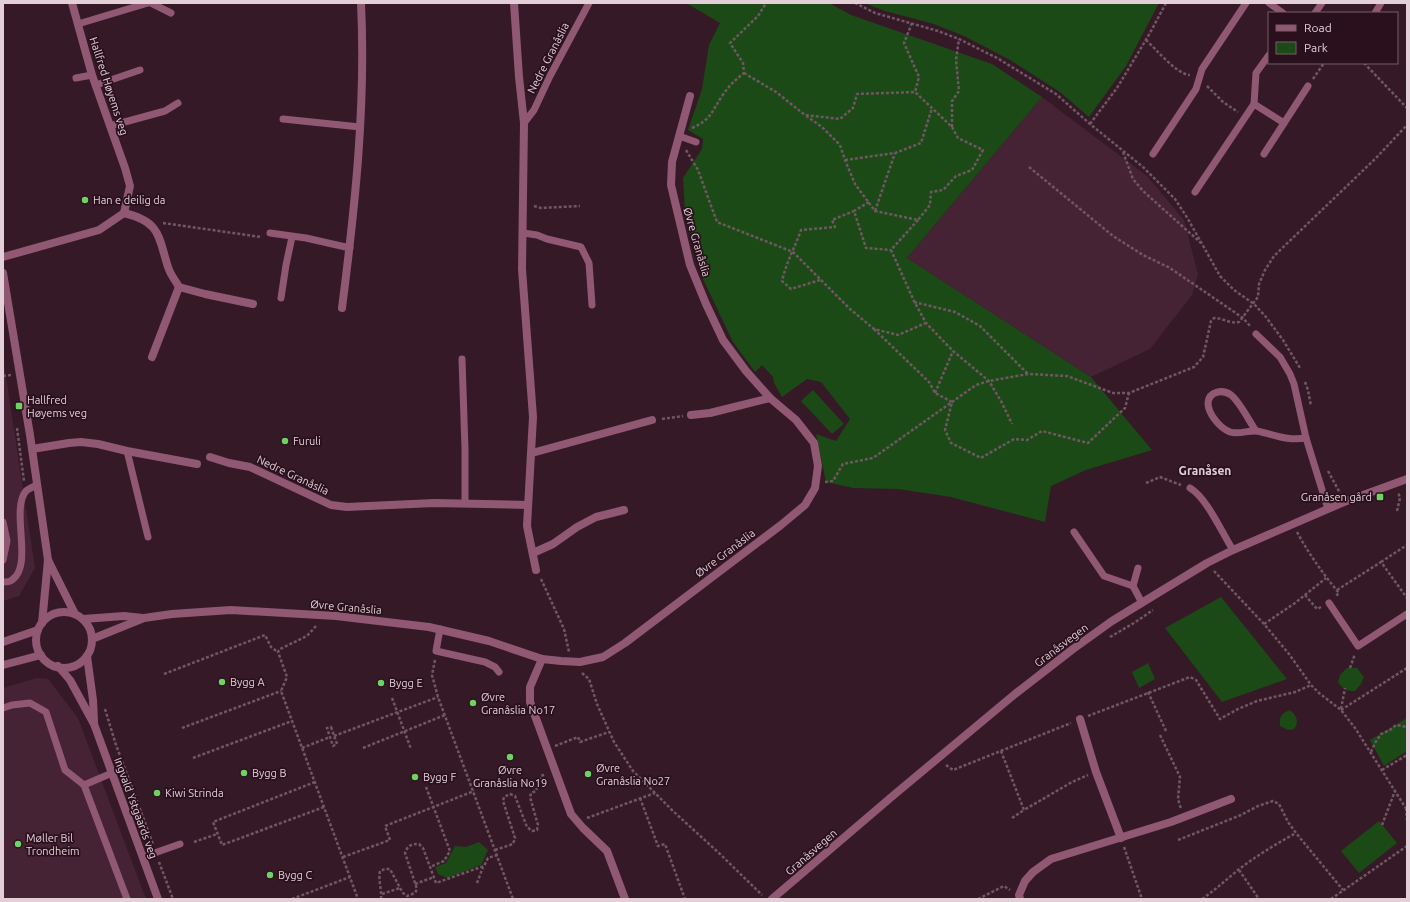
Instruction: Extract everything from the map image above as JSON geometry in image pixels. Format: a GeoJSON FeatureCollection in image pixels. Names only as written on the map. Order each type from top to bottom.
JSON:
{"type":"FeatureCollection","features":[{"type":"Feature","properties":{"kind":"street","name":"Hallfred Høyems veg"},"geometry":{"type":"LineString","coordinates":[[72,3],[92,75],[130,186],[124,213]]}},
{"type":"Feature","properties":{"kind":"street"},"geometry":{"type":"LineString","coordinates":[[342,308],[350,248],[362,101],[361,3]]}},
{"type":"Feature","properties":{"kind":"street","name":"Nedre Granåslia"},"geometry":{"type":"LineString","coordinates":[[514,3],[517,21],[519,77],[524,123],[522,269],[528,333],[533,417],[527,526],[536,570]]}},
{"type":"Feature","properties":{"kind":"street","name":"Øvre Granåslia"},"geometry":{"type":"LineString","coordinates":[[83,619],[124,616],[144,618],[172,614],[231,610],[326,615],[398,622],[440,629],[489,640],[542,659],[580,662],[603,657],[625,643],[805,505],[816,483],[818,466],[814,443],[796,420],[770,398],[746,371],[723,340],[690,265],[671,185],[672,162],[690,96]]}},
{"type":"Feature","properties":{"kind":"street"},"geometry":{"type":"LineString","coordinates":[[3,257],[99,230],[124,213],[147,220],[156,231],[162,245],[168,269],[178,287],[253,304]]}},
{"type":"Feature","properties":{"kind":"street"},"geometry":{"type":"LineString","coordinates":[[3,273],[32,449],[48,560],[40,626],[37,638],[38,647],[41,655],[47,661],[58,666],[71,667],[79,664],[87,656],[90,651],[92,639],[89,626],[83,619],[75,614],[66,612],[56,613],[49,617],[40,626],[3,642]]}},
{"type":"Feature","properties":{"kind":"street"},"geometry":{"type":"LineString","coordinates":[[152,357],[178,287]]}},
{"type":"Feature","properties":{"kind":"street"},"geometry":{"type":"LineString","coordinates":[[691,415],[710,413],[770,398]]}},
{"type":"Feature","properties":{"kind":"street"},"geometry":{"type":"LineString","coordinates":[[532,453],[652,420]]}},
{"type":"Feature","properties":{"kind":"street"},"geometry":{"type":"LineString","coordinates":[[32,449],[81,442],[98,444],[197,464]]}},
{"type":"Feature","properties":{"kind":"street","name":"Nedre Granåslia"},"geometry":{"type":"LineString","coordinates":[[210,457],[229,463],[250,467],[331,505],[347,507],[429,503],[465,503],[528,505]]}},
{"type":"Feature","properties":{"kind":"street","name":"Granåsvegen"},"geometry":{"type":"LineString","coordinates":[[772,899],[894,794],[1015,694],[1112,621],[1233,550],[1344,502],[1407,479]]}},
{"type":"Feature","properties":{"kind":"street"},"geometry":{"type":"LineString","coordinates":[[533,553],[553,544],[577,527],[596,517],[624,510]]}},
{"type":"Feature","properties":{"kind":"street"},"geometry":{"type":"LineString","coordinates":[[48,560],[75,614]]}},
{"type":"Feature","properties":{"kind":"street","name":"Øvre Granåslia"},"geometry":{"type":"LineString","coordinates":[[92,639],[144,618]]}},
{"type":"Feature","properties":{"kind":"street"},"geometry":{"type":"LineString","coordinates":[[3,665],[41,655]]}},
{"type":"Feature","properties":{"kind":"street","name":"Ingvald Ystgaards veg"},"geometry":{"type":"LineString","coordinates":[[87,656],[93,700],[94,724]]}},
{"type":"Feature","properties":{"kind":"street"},"geometry":{"type":"LineString","coordinates":[[542,659],[530,687],[530,702],[571,814],[577,822],[607,851],[625,899]]}},
{"type":"Feature","properties":{"kind":"street","name":"Ingvald Ystgaards veg"},"geometry":{"type":"LineString","coordinates":[[58,666],[70,680],[94,724],[158,899]]}},
{"type":"Feature","properties":{"kind":"street"},"geometry":{"type":"LineString","coordinates":[[1080,719],[1096,772],[1121,838]]}},
{"type":"Feature","properties":{"kind":"street"},"geometry":{"type":"LineString","coordinates":[[1020,897],[1025,881],[1033,872],[1051,859],[1184,817],[1231,799]]}},
{"type":"Feature","properties":{"kind":"lane"},"geometry":{"type":"LineString","coordinates":[[78,24],[149,3],[171,12]]}},
{"type":"Feature","properties":{"kind":"lane","name":"Nedre Granåslia"},"geometry":{"type":"LineString","coordinates":[[524,123],[534,110],[550,76],[589,3]]}},
{"type":"Feature","properties":{"kind":"lane"},"geometry":{"type":"LineString","coordinates":[[1153,154],[1196,89],[1202,69],[1246,3]]}},
{"type":"Feature","properties":{"kind":"lane"},"geometry":{"type":"LineString","coordinates":[[1269,3],[1282,12]]}},
{"type":"Feature","properties":{"kind":"lane"},"geometry":{"type":"LineString","coordinates":[[1316,12],[1322,3]]}},
{"type":"Feature","properties":{"kind":"lane"},"geometry":{"type":"LineString","coordinates":[[1376,12],[1381,3]]}},
{"type":"Feature","properties":{"kind":"lane"},"geometry":{"type":"LineString","coordinates":[[1195,192],[1254,104],[1256,74],[1268,56]]}},
{"type":"Feature","properties":{"kind":"lane"},"geometry":{"type":"LineString","coordinates":[[96,85],[140,70]]}},
{"type":"Feature","properties":{"kind":"lane"},"geometry":{"type":"LineString","coordinates":[[76,78],[92,75]]}},
{"type":"Feature","properties":{"kind":"lane"},"geometry":{"type":"LineString","coordinates":[[1264,154],[1308,86]]}},
{"type":"Feature","properties":{"kind":"lane"},"geometry":{"type":"LineString","coordinates":[[110,126],[165,111],[178,103]]}},
{"type":"Feature","properties":{"kind":"lane"},"geometry":{"type":"LineString","coordinates":[[1254,104],[1284,123]]}},
{"type":"Feature","properties":{"kind":"lane"},"geometry":{"type":"LineString","coordinates":[[283,119],[360,127]]}},
{"type":"Feature","properties":{"kind":"lane"},"geometry":{"type":"LineString","coordinates":[[679,135],[696,142]]}},
{"type":"Feature","properties":{"kind":"lane"},"geometry":{"type":"LineString","coordinates":[[523,233],[537,235],[547,239],[581,247],[588,264],[592,305]]}},
{"type":"Feature","properties":{"kind":"lane"},"geometry":{"type":"LineString","coordinates":[[270,234],[306,238],[350,248]]}},
{"type":"Feature","properties":{"kind":"lane"},"geometry":{"type":"LineString","coordinates":[[281,298],[292,237]]}},
{"type":"Feature","properties":{"kind":"lane"},"geometry":{"type":"LineString","coordinates":[[1256,334],[1280,358],[1290,374],[1296,390],[1306,438],[1328,509]]}},
{"type":"Feature","properties":{"kind":"lane"},"geometry":{"type":"LineString","coordinates":[[462,359],[465,503]]}},
{"type":"Feature","properties":{"kind":"lane"},"geometry":{"type":"LineString","coordinates":[[1256,431],[1232,396],[1225,392],[1219,391],[1213,394],[1208,404],[1210,412],[1224,428],[1230,432],[1236,433],[1256,431],[1294,440],[1306,438]]}},
{"type":"Feature","properties":{"kind":"lane"},"geometry":{"type":"LineString","coordinates":[[127,451],[148,537]]}},
{"type":"Feature","properties":{"kind":"lane"},"geometry":{"type":"LineString","coordinates":[[3,582],[12,580],[19,571],[22,541],[20,512],[22,500],[26,491],[37,485]]}},
{"type":"Feature","properties":{"kind":"lane"},"geometry":{"type":"LineString","coordinates":[[1187,488],[1199,495],[1233,550]]}},
{"type":"Feature","properties":{"kind":"lane"},"geometry":{"type":"LineString","coordinates":[[3,522],[7,541],[3,560]]}},
{"type":"Feature","properties":{"kind":"lane"},"geometry":{"type":"LineString","coordinates":[[1074,532],[1104,576],[1133,586],[1142,603]]}},
{"type":"Feature","properties":{"kind":"lane"},"geometry":{"type":"LineString","coordinates":[[1133,586],[1138,568]]}},
{"type":"Feature","properties":{"kind":"lane"},"geometry":{"type":"LineString","coordinates":[[1329,603],[1358,646],[1407,614]]}},
{"type":"Feature","properties":{"kind":"lane"},"geometry":{"type":"LineString","coordinates":[[440,629],[436,651],[485,662],[495,666],[499,672]]}},
{"type":"Feature","properties":{"kind":"lane"},"geometry":{"type":"LineString","coordinates":[[3,708],[12,705],[30,703],[46,712],[65,770],[84,785],[127,899]]}},
{"type":"Feature","properties":{"kind":"lane"},"geometry":{"type":"LineString","coordinates":[[84,785],[112,773]]}},
{"type":"Feature","properties":{"kind":"lane"},"geometry":{"type":"LineString","coordinates":[[143,857],[180,844]]}},
{"type":"Feature","properties":{"kind":"path"},"geometry":{"type":"LineString","coordinates":[[744,73],[743,63],[730,43],[758,16],[766,3]]}},
{"type":"Feature","properties":{"kind":"path"},"geometry":{"type":"LineString","coordinates":[[855,3],[875,12],[960,39],[997,58],[1048,88],[1143,167],[1175,199],[1220,276],[1234,290],[1254,304],[1266,317],[1283,340],[1301,370]]}},
{"type":"Feature","properties":{"kind":"path"},"geometry":{"type":"LineString","coordinates":[[1090,124],[1116,88],[1146,40],[1166,3]]}},
{"type":"Feature","properties":{"kind":"path"},"geometry":{"type":"LineString","coordinates":[[912,23],[904,43],[919,77],[915,92]]}},
{"type":"Feature","properties":{"kind":"path"},"geometry":{"type":"LineString","coordinates":[[952,127],[952,101],[959,91],[956,60],[960,39]]}},
{"type":"Feature","properties":{"kind":"path"},"geometry":{"type":"LineString","coordinates":[[1146,40],[1178,71],[1185,75],[1193,76],[1199,80],[1214,92],[1223,102],[1245,117]]}},
{"type":"Feature","properties":{"kind":"path"},"geometry":{"type":"LineString","coordinates":[[1308,86],[1323,64]]}},
{"type":"Feature","properties":{"kind":"path"},"geometry":{"type":"LineString","coordinates":[[1365,64],[1407,108]]}},
{"type":"Feature","properties":{"kind":"path"},"geometry":{"type":"LineString","coordinates":[[744,73],[776,92],[822,127],[840,144],[855,184],[875,211],[918,220]]}},
{"type":"Feature","properties":{"kind":"path"},"geometry":{"type":"LineString","coordinates":[[744,73],[732,82],[711,116],[679,135],[698,170],[717,222],[793,252],[850,309],[874,329],[929,382],[935,393],[952,402]]}},
{"type":"Feature","properties":{"kind":"path"},"geometry":{"type":"LineString","coordinates":[[805,115],[840,119],[853,108],[857,94],[915,92],[952,127],[958,138],[983,150],[972,170],[956,176],[943,190],[931,192],[930,205],[891,250]]}},
{"type":"Feature","properties":{"kind":"path"},"geometry":{"type":"LineString","coordinates":[[845,160],[895,153],[921,143],[932,108]]}},
{"type":"Feature","properties":{"kind":"path"},"geometry":{"type":"LineString","coordinates":[[816,483],[833,481],[843,464],[873,458],[976,385],[988,381],[1028,374],[1067,376],[1113,393],[1129,393],[1194,367],[1203,356],[1211,321],[1214,318],[1219,318],[1231,323],[1236,323],[1243,318],[1258,297],[1259,284],[1274,256],[1376,158],[1407,125]]}},
{"type":"Feature","properties":{"kind":"path"},"geometry":{"type":"LineString","coordinates":[[1123,151],[1133,180],[1143,191],[1203,245]]}},
{"type":"Feature","properties":{"kind":"path"},"geometry":{"type":"LineString","coordinates":[[875,211],[895,153]]}},
{"type":"Feature","properties":{"kind":"path"},"geometry":{"type":"LineString","coordinates":[[1029,167],[1113,236],[1143,255],[1170,268],[1243,318],[1256,334]]}},
{"type":"Feature","properties":{"kind":"path"},"geometry":{"type":"LineString","coordinates":[[820,280],[791,289],[782,281],[784,269],[793,252],[801,230],[835,227],[832,220],[854,211],[868,202]]}},
{"type":"Feature","properties":{"kind":"path"},"geometry":{"type":"LineString","coordinates":[[534,206],[541,208],[580,206]]}},
{"type":"Feature","properties":{"kind":"path"},"geometry":{"type":"LineString","coordinates":[[854,211],[866,248],[891,250]]}},
{"type":"Feature","properties":{"kind":"path"},"geometry":{"type":"LineString","coordinates":[[147,220],[263,237],[270,234]]}},
{"type":"Feature","properties":{"kind":"path"},"geometry":{"type":"LineString","coordinates":[[891,250],[914,302],[926,323],[953,351],[988,381],[1002,403],[1012,424]]}},
{"type":"Feature","properties":{"kind":"path"},"geometry":{"type":"LineString","coordinates":[[914,302],[955,312],[980,326],[1028,374]]}},
{"type":"Feature","properties":{"kind":"path"},"geometry":{"type":"LineString","coordinates":[[874,329],[898,335],[926,323]]}},
{"type":"Feature","properties":{"kind":"path"},"geometry":{"type":"LineString","coordinates":[[935,393],[953,351]]}},
{"type":"Feature","properties":{"kind":"path"},"geometry":{"type":"LineString","coordinates":[[9,375],[10,382]]}},
{"type":"Feature","properties":{"kind":"path"},"geometry":{"type":"LineString","coordinates":[[1303,377],[1308,390],[1312,410]]}},
{"type":"Feature","properties":{"kind":"path"},"geometry":{"type":"LineString","coordinates":[[952,402],[944,430],[951,443],[981,458],[1014,439],[1027,440],[1042,432],[1088,443],[1125,408],[1129,393]]}},
{"type":"Feature","properties":{"kind":"path"},"geometry":{"type":"LineString","coordinates":[[652,420],[691,415]]}},
{"type":"Feature","properties":{"kind":"path"},"geometry":{"type":"LineString","coordinates":[[16,428],[26,491]]}},
{"type":"Feature","properties":{"kind":"path"},"geometry":{"type":"LineString","coordinates":[[1325,465],[1342,497]]}},
{"type":"Feature","properties":{"kind":"path"},"geometry":{"type":"LineString","coordinates":[[1146,483],[1160,477],[1187,488]]}},
{"type":"Feature","properties":{"kind":"path"},"geometry":{"type":"LineString","coordinates":[[1397,511],[1400,498],[1397,489],[1404,489]]}},
{"type":"Feature","properties":{"kind":"path"},"geometry":{"type":"LineString","coordinates":[[1290,535],[1304,529]]}},
{"type":"Feature","properties":{"kind":"path"},"geometry":{"type":"LineString","coordinates":[[1297,532],[1309,554],[1339,593]]}},
{"type":"Feature","properties":{"kind":"path"},"geometry":{"type":"LineString","coordinates":[[1337,590],[1407,545]]}},
{"type":"Feature","properties":{"kind":"path"},"geometry":{"type":"LineString","coordinates":[[1381,562],[1407,598]]}},
{"type":"Feature","properties":{"kind":"path"},"geometry":{"type":"LineString","coordinates":[[1207,575],[1220,567]]}},
{"type":"Feature","properties":{"kind":"path"},"geometry":{"type":"LineString","coordinates":[[536,570],[564,629],[571,662],[589,679],[609,732],[634,771],[674,812],[766,899]]}},
{"type":"Feature","properties":{"kind":"path"},"geometry":{"type":"LineString","coordinates":[[1214,571],[1264,624],[1289,654],[1311,685],[1341,710],[1356,728],[1406,808],[1407,820]]}},
{"type":"Feature","properties":{"kind":"path"},"geometry":{"type":"LineString","coordinates":[[1264,624],[1306,595],[1326,578]]}},
{"type":"Feature","properties":{"kind":"path"},"geometry":{"type":"LineString","coordinates":[[1306,595],[1317,609],[1329,603]]}},
{"type":"Feature","properties":{"kind":"path"},"geometry":{"type":"LineString","coordinates":[[1107,639],[1157,607]]}},
{"type":"Feature","properties":{"kind":"path"},"geometry":{"type":"LineString","coordinates":[[278,652],[280,648],[307,636],[326,615]]}},
{"type":"Feature","properties":{"kind":"path"},"geometry":{"type":"LineString","coordinates":[[164,674],[266,635],[271,647],[278,652],[287,677],[281,690],[182,728]]}},
{"type":"Feature","properties":{"kind":"path"},"geometry":{"type":"LineString","coordinates":[[436,651],[432,675],[438,697],[474,790],[513,899]]}},
{"type":"Feature","properties":{"kind":"path"},"geometry":{"type":"LineString","coordinates":[[1341,710],[1407,668]]}},
{"type":"Feature","properties":{"kind":"path"},"geometry":{"type":"LineString","coordinates":[[950,759],[944,764],[953,770],[1148,692],[1190,677],[1196,680],[1220,719],[1257,701],[1295,692],[1311,685]]}},
{"type":"Feature","properties":{"kind":"path"},"geometry":{"type":"LineString","coordinates":[[1341,710],[1345,688]]}},
{"type":"Feature","properties":{"kind":"path"},"geometry":{"type":"LineString","coordinates":[[281,690],[358,899]]}},
{"type":"Feature","properties":{"kind":"path"},"geometry":{"type":"LineString","coordinates":[[1148,692],[1166,731]]}},
{"type":"Feature","properties":{"kind":"path"},"geometry":{"type":"LineString","coordinates":[[334,736],[438,697]]}},
{"type":"Feature","properties":{"kind":"path"},"geometry":{"type":"LineString","coordinates":[[392,698],[412,749]]}},
{"type":"Feature","properties":{"kind":"path"},"geometry":{"type":"LineString","coordinates":[[104,702],[116,745],[173,899]]}},
{"type":"Feature","properties":{"kind":"path"},"geometry":{"type":"LineString","coordinates":[[363,748],[445,716]]}},
{"type":"Feature","properties":{"kind":"path"},"geometry":{"type":"LineString","coordinates":[[193,758],[292,721]]}},
{"type":"Feature","properties":{"kind":"path"},"geometry":{"type":"LineString","coordinates":[[1371,753],[1381,734],[1390,730],[1396,725],[1407,727]]}},
{"type":"Feature","properties":{"kind":"path"},"geometry":{"type":"LineString","coordinates":[[331,727],[337,744],[333,746],[330,737],[327,728],[331,727]]}},
{"type":"Feature","properties":{"kind":"path"},"geometry":{"type":"LineString","coordinates":[[547,748],[578,737],[580,742],[609,732]]}},
{"type":"Feature","properties":{"kind":"path"},"geometry":{"type":"LineString","coordinates":[[1160,735],[1180,777],[1178,799],[1184,817]]}},
{"type":"Feature","properties":{"kind":"path"},"geometry":{"type":"LineString","coordinates":[[302,748],[330,737]]}},
{"type":"Feature","properties":{"kind":"path"},"geometry":{"type":"LineString","coordinates":[[1001,751],[1024,810]]}},
{"type":"Feature","properties":{"kind":"path"},"geometry":{"type":"LineString","coordinates":[[1382,770],[1407,755]]}},
{"type":"Feature","properties":{"kind":"path"},"geometry":{"type":"LineString","coordinates":[[495,850],[513,844],[515,838],[503,801],[504,797],[510,794],[515,796],[527,827],[532,831],[537,830],[538,825],[530,797],[531,793],[536,791],[541,776],[555,770]]}},
{"type":"Feature","properties":{"kind":"path"},"geometry":{"type":"LineString","coordinates":[[1012,818],[1072,782],[1096,772]]}},
{"type":"Feature","properties":{"kind":"path"},"geometry":{"type":"LineString","coordinates":[[315,782],[213,822],[217,834],[222,845],[324,807]]}},
{"type":"Feature","properties":{"kind":"path"},"geometry":{"type":"LineString","coordinates":[[426,787],[450,851],[444,861],[430,867]]}},
{"type":"Feature","properties":{"kind":"path"},"geometry":{"type":"LineString","coordinates":[[343,857],[390,840],[385,826],[474,790]]}},
{"type":"Feature","properties":{"kind":"path"},"geometry":{"type":"LineString","coordinates":[[1382,825],[1395,790]]}},
{"type":"Feature","properties":{"kind":"path"},"geometry":{"type":"LineString","coordinates":[[577,822],[656,793]]}},
{"type":"Feature","properties":{"kind":"path"},"geometry":{"type":"LineString","coordinates":[[640,798],[658,846],[666,844],[685,899]]}},
{"type":"Feature","properties":{"kind":"path"},"geometry":{"type":"LineString","coordinates":[[1178,840],[1241,815],[1258,806],[1273,802],[1279,804],[1288,822],[1296,833],[1343,890]]}},
{"type":"Feature","properties":{"kind":"path"},"geometry":{"type":"LineString","coordinates":[[1202,899],[1271,847],[1296,833]]}},
{"type":"Feature","properties":{"kind":"path"},"geometry":{"type":"LineString","coordinates":[[194,842],[217,834]]}},
{"type":"Feature","properties":{"kind":"path"},"geometry":{"type":"LineString","coordinates":[[1121,838],[1142,899]]}},
{"type":"Feature","properties":{"kind":"path"},"geometry":{"type":"LineString","coordinates":[[381,899],[382,894],[379,876],[380,871],[385,869],[390,869],[403,893],[407,896],[415,893],[417,889],[405,853],[407,848],[412,844],[419,844],[423,848],[436,883],[484,866]]}},
{"type":"Feature","properties":{"kind":"path"},"geometry":{"type":"LineString","coordinates":[[1331,899],[1407,846]]}},
{"type":"Feature","properties":{"kind":"path"},"geometry":{"type":"LineString","coordinates":[[477,883],[488,858],[497,855]]}},
{"type":"Feature","properties":{"kind":"path"},"geometry":{"type":"LineString","coordinates":[[1239,870],[1260,899]]}},
{"type":"Feature","properties":{"kind":"path"},"geometry":{"type":"LineString","coordinates":[[292,899],[350,877]]}},
{"type":"Feature","properties":{"kind":"path"},"geometry":{"type":"LineString","coordinates":[[415,884],[434,877]]}},
{"type":"Feature","properties":{"kind":"path"},"geometry":{"type":"LineString","coordinates":[[978,899],[1004,886],[1020,897]]}},
{"type":"Feature","properties":{"kind":"path"},"geometry":{"type":"LineString","coordinates":[[382,894],[400,888]]}},
{"type":"Feature","properties":{"kind":"shaded area"},"geometry":{"type":"Polygon","coordinates":[[[1042,97],[1147,176],[1184,220],[1198,274],[1192,295],[1150,349],[1091,377],[907,258],[1042,97]]]}},
{"type":"Feature","properties":{"kind":"shaded area"},"geometry":{"type":"Polygon","coordinates":[[[3,357],[35,568],[19,596],[3,601],[3,357]]]}},
{"type":"Feature","properties":{"kind":"shaded area"},"geometry":{"type":"Polygon","coordinates":[[[37,678],[48,679],[78,718],[146,899],[3,899],[3,688],[37,678]]]}},
{"type":"Feature","properties":{"kind":"green space"},"geometry":{"type":"Polygon","coordinates":[[[686,3],[829,3],[851,15],[992,64],[1042,97],[907,258],[1091,377],[1152,450],[1086,470],[1051,486],[1045,522],[951,497],[898,489],[853,488],[826,482],[816,434],[836,441],[850,419],[821,382],[807,379],[782,397],[774,383],[773,377],[762,365],[755,372],[733,342],[701,275],[685,211],[683,178],[702,149],[703,139],[688,130],[702,89],[709,45],[720,23],[686,3]]]}},
{"type":"Feature","properties":{"kind":"green space"},"geometry":{"type":"Polygon","coordinates":[[[864,3],[1159,3],[1126,66],[1089,117],[1060,92],[1010,60],[964,36],[934,24],[885,11],[864,3]]]}},
{"type":"Feature","properties":{"kind":"green space"},"geometry":{"type":"Polygon","coordinates":[[[813,390],[844,424],[832,434],[801,401],[813,390]]]}},
{"type":"Feature","properties":{"kind":"green space"},"geometry":{"type":"Polygon","coordinates":[[[1221,597],[1287,679],[1222,702],[1165,628],[1221,597]]]}},
{"type":"Feature","properties":{"kind":"green space"},"geometry":{"type":"Polygon","coordinates":[[[1148,663],[1155,679],[1139,688],[1132,672],[1148,663]]]}},
{"type":"Feature","properties":{"kind":"green space"},"geometry":{"type":"Polygon","coordinates":[[[1347,668],[1357,668],[1364,677],[1361,684],[1355,691],[1345,689],[1338,682],[1340,675],[1347,668]]]}},
{"type":"Feature","properties":{"kind":"green space"},"geometry":{"type":"Polygon","coordinates":[[[1290,710],[1295,716],[1297,724],[1294,729],[1288,730],[1280,726],[1280,720],[1284,712],[1290,710]]]}},
{"type":"Feature","properties":{"kind":"green space"},"geometry":{"type":"Polygon","coordinates":[[[1407,718],[1407,751],[1384,766],[1370,740],[1407,718]]]}},
{"type":"Feature","properties":{"kind":"green space"},"geometry":{"type":"Polygon","coordinates":[[[1379,821],[1397,843],[1359,873],[1341,851],[1379,821]]]}},
{"type":"Feature","properties":{"kind":"green space"},"geometry":{"type":"Polygon","coordinates":[[[479,842],[488,850],[481,865],[447,878],[438,874],[435,867],[446,863],[455,846],[466,847],[479,842]]]}},
{"type":"Feature","properties":{"kind":"place","name":"Han e deilig da"},"geometry":{"type":"Point","coordinates":[85,200]}},
{"type":"Feature","properties":{"kind":"place","name":"Hallfred Høyems veg"},"geometry":{"type":"Point","coordinates":[19,406]}},
{"type":"Feature","properties":{"kind":"place","name":"Furuli"},"geometry":{"type":"Point","coordinates":[285,441]}},
{"type":"Feature","properties":{"kind":"place","name":"Granåsen gård"},"geometry":{"type":"Point","coordinates":[1380,497]}},
{"type":"Feature","properties":{"kind":"place","name":"Bygg A"},"geometry":{"type":"Point","coordinates":[222,682]}},
{"type":"Feature","properties":{"kind":"place","name":"Bygg E"},"geometry":{"type":"Point","coordinates":[381,683]}},
{"type":"Feature","properties":{"kind":"place","name":"Øvre Granåslia No17"},"geometry":{"type":"Point","coordinates":[473,703]}},
{"type":"Feature","properties":{"kind":"place","name":"Øvre Granåslia No19"},"geometry":{"type":"Point","coordinates":[510,757]}},
{"type":"Feature","properties":{"kind":"place","name":"Bygg B"},"geometry":{"type":"Point","coordinates":[244,773]}},
{"type":"Feature","properties":{"kind":"place","name":"Øvre Granåslia No27"},"geometry":{"type":"Point","coordinates":[588,774]}},
{"type":"Feature","properties":{"kind":"place","name":"Bygg F"},"geometry":{"type":"Point","coordinates":[415,777]}},
{"type":"Feature","properties":{"kind":"place","name":"Kiwi Strinda"},"geometry":{"type":"Point","coordinates":[157,793]}},
{"type":"Feature","properties":{"kind":"place","name":"Møller Bil Trondheim"},"geometry":{"type":"Point","coordinates":[18,844]}},
{"type":"Feature","properties":{"kind":"place","name":"Bygg C"},"geometry":{"type":"Point","coordinates":[270,875]}},
{"type":"Feature","properties":{"kind":"district","name":"Granåsen"},"geometry":{"type":"Point","coordinates":[1205,471]}}]}
